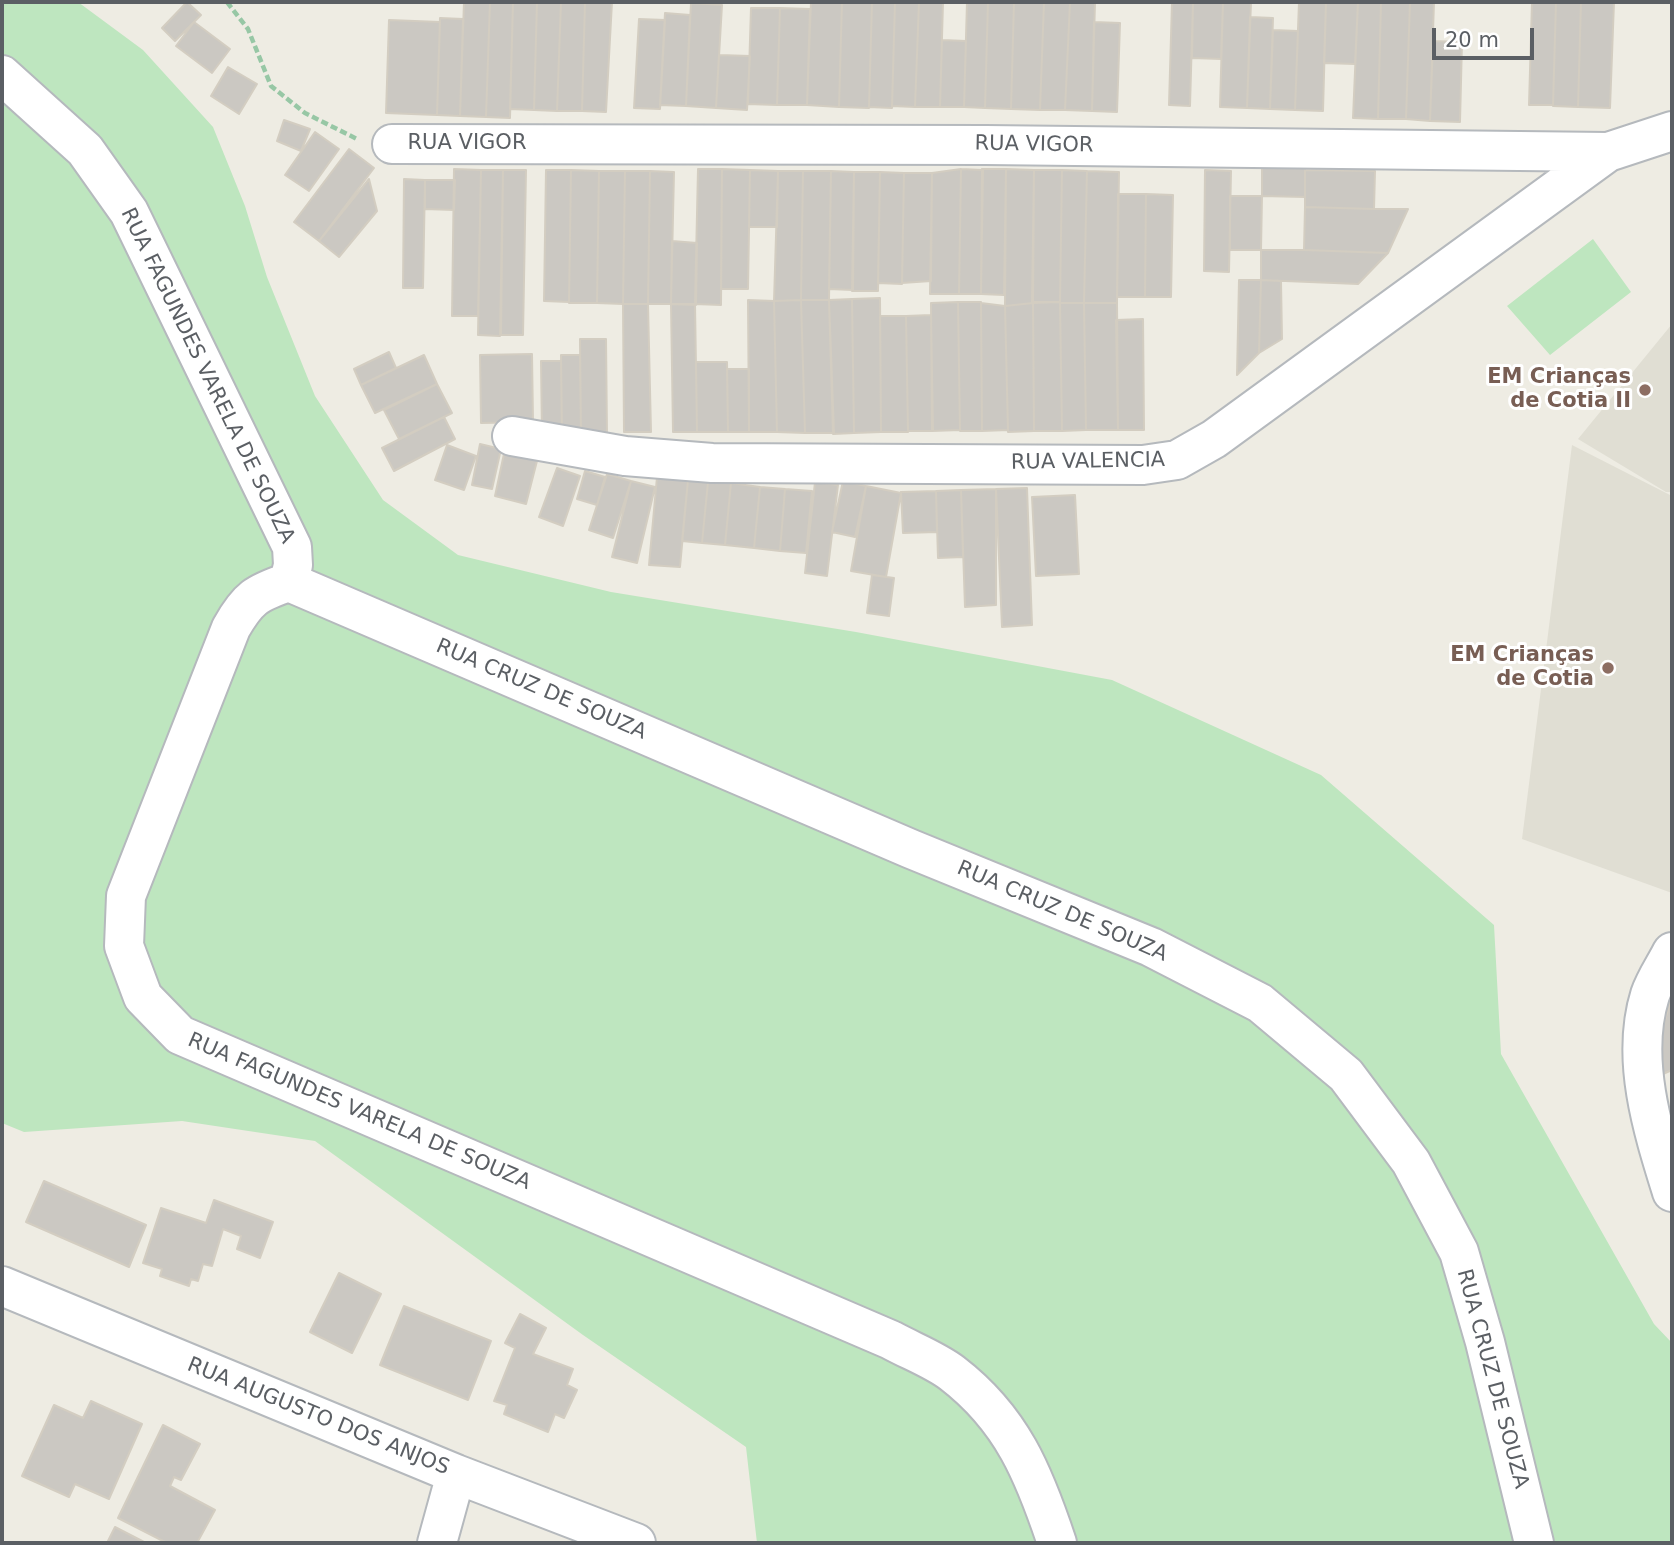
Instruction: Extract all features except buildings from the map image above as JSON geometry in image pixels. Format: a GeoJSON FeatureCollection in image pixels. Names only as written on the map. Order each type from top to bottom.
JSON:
{"type":"FeatureCollection","features":[{"type":"Feature","properties":{"kind":"street","name":"RUA FAGUNDES VARELA DE SOUZA"},"geometry":{"type":"LineString","coordinates":[[2,75],[85,150],[130,212],[292,547],[293,565],[289,582],[262,591],[245,603],[231,628],[126,896],[124,946],[143,997],[180,1035],[878,1335],[951,1372],[995,1411],[1035,1478],[1057,1543]]}},
{"type":"Feature","properties":{"kind":"street","name":"RUA VIGOR"},"geometry":{"type":"LineString","coordinates":[[392,144],[1014,145],[1608,152],[1672,131]]}},
{"type":"Feature","properties":{"kind":"street","name":"RUA VALENCIA"},"geometry":{"type":"LineString","coordinates":[[512,436],[625,456],[712,463],[1143,465],[1177,460],[1214,439],[1608,152]]}},
{"type":"Feature","properties":{"kind":"street","name":"RUA CRUZ DE SOUZA"},"geometry":{"type":"LineString","coordinates":[[289,582],[911,849],[1151,947],[1261,1003],[1346,1075],[1411,1162],[1459,1252],[1485,1342],[1534,1543]]}},
{"type":"Feature","properties":{"kind":"street"},"geometry":{"type":"LineString","coordinates":[[1672,951],[1650,995],[1642,1050],[1654,1133],[1672,1192]]}},
{"type":"Feature","properties":{"kind":"street","name":"RUA AUGUSTO DOS ANJOS"},"geometry":{"type":"LineString","coordinates":[[2,1286],[456,1474],[636,1543]]}},
{"type":"Feature","properties":{"kind":"street"},"geometry":{"type":"LineString","coordinates":[[437,1543],[456,1474]]}},
{"type":"Feature","properties":{"kind":"path"},"geometry":{"type":"LineString","coordinates":[[227,2],[248,29],[271,86],[305,113],[352,139],[392,144]]}},
{"type":"Feature","properties":{"kind":"shaded area","name":"EM Crianças de Cotia II"},"geometry":{"type":"Polygon","coordinates":[[[1672,324],[1672,492],[1666,492],[1578,439],[1672,324]]]}},
{"type":"Feature","properties":{"kind":"shaded area","name":"EM Crianças de Cotia"},"geometry":{"type":"Polygon","coordinates":[[[1572,445],[1672,496],[1672,893],[1522,839],[1572,445]]]}},
{"type":"Feature","properties":{"kind":"green space"},"geometry":{"type":"Polygon","coordinates":[[[2,2],[78,2],[143,50],[213,127],[245,206],[267,277],[315,396],[383,500],[458,555],[611,592],[856,632],[1112,680],[1321,775],[1494,925],[1501,1054],[1654,1324],[1672,1343],[1672,1543],[757,1543],[746,1447],[583,1335],[315,1141],[182,1121],[24,1132],[2,1123],[2,2]]]}},
{"type":"Feature","properties":{"kind":"green space"},"geometry":{"type":"Polygon","coordinates":[[[1593,239],[1631,292],[1550,355],[1507,306],[1593,239]]]}},
{"type":"Feature","properties":{"kind":"place","name":"EM Crianças de Cotia II"},"geometry":{"type":"Point","coordinates":[1645,390]}},
{"type":"Feature","properties":{"kind":"place","name":"EM Crianças de Cotia"},"geometry":{"type":"Point","coordinates":[1608,668]}}]}
